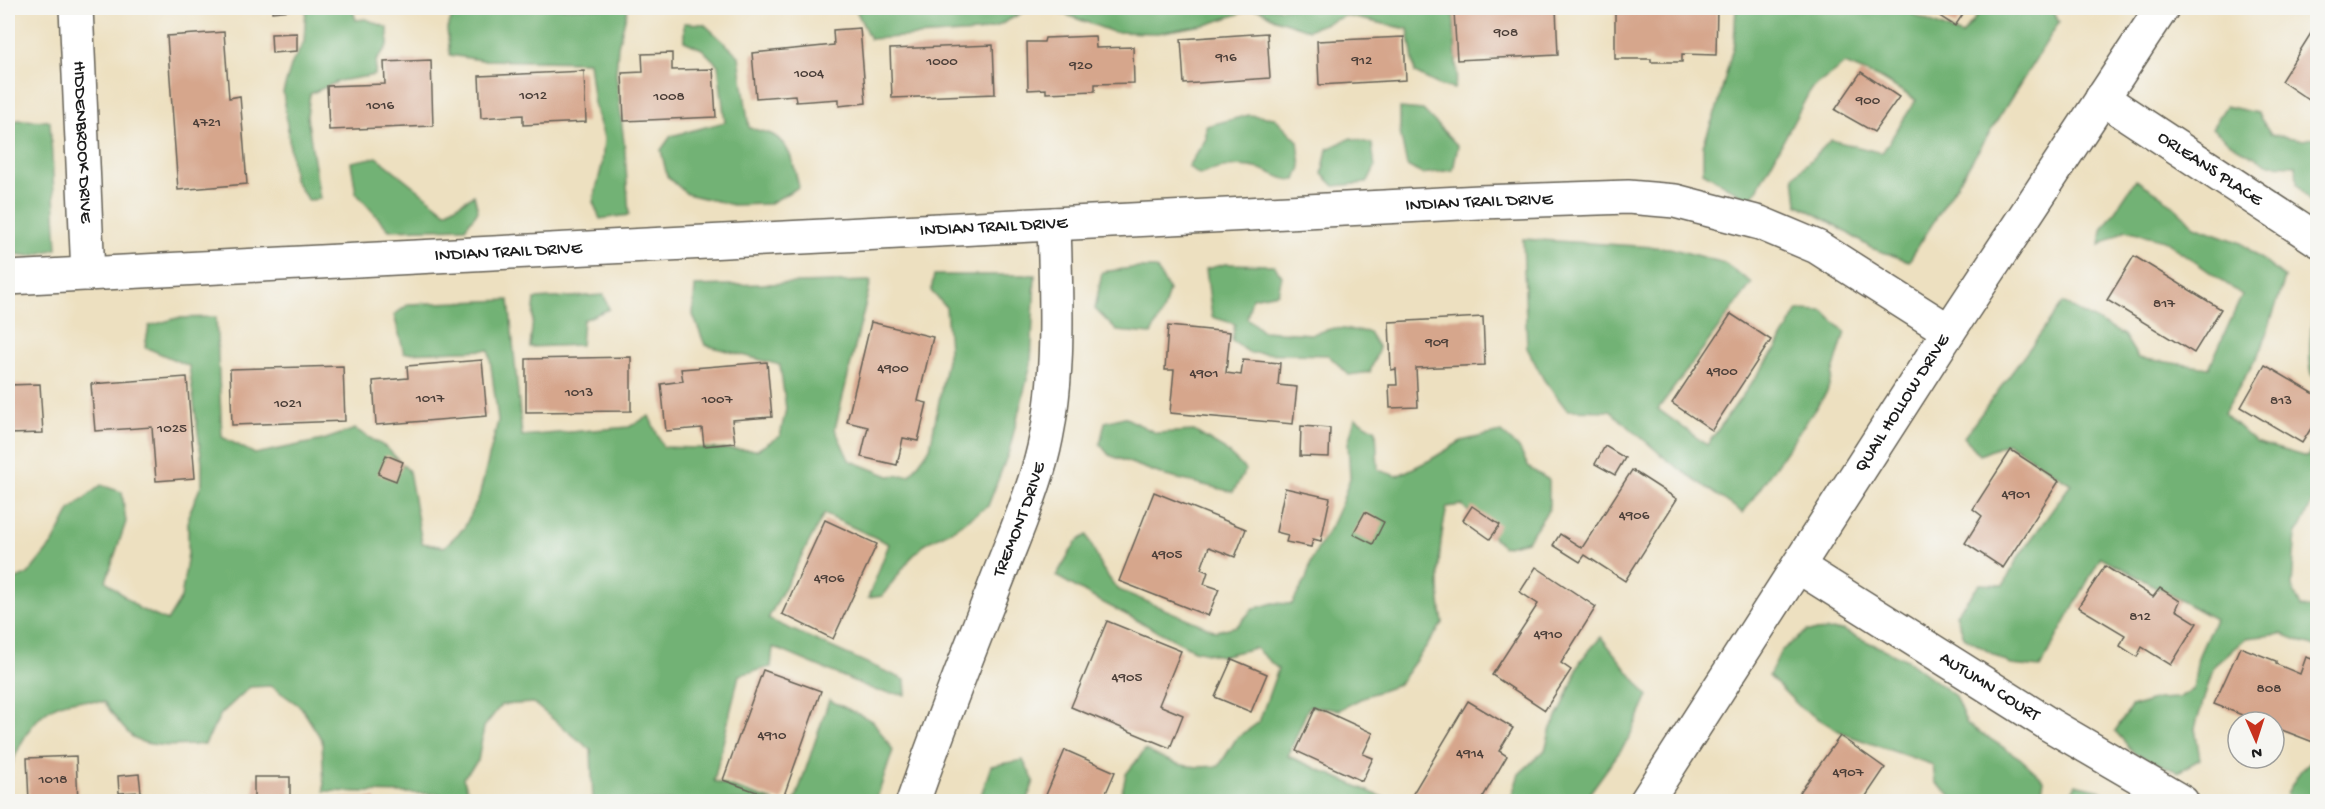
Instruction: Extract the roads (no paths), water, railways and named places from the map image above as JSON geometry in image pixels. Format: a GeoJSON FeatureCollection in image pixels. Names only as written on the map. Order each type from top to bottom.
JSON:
{"type":"FeatureCollection","features":[{"type":"Feature","properties":{"kind":"street","name":"HIDDENBROOK DRIVE"},"geometry":{"type":"LineString","coordinates":[[76,8],[88,274]]}},
{"type":"Feature","properties":{"kind":"street","name":"QUAIL HOLLOW DRIVE"},"geometry":{"type":"LineString","coordinates":[[1646,801],[1799,567],[1949,331],[2162,8]]}},
{"type":"Feature","properties":{"kind":"street","name":"ORLEANS PLACE"},"geometry":{"type":"LineString","coordinates":[[2102,98],[2318,240]]}},
{"type":"Feature","properties":{"kind":"street","name":"INDIAN TRAIL DRIVE"},"geometry":{"type":"LineString","coordinates":[[8,278],[1628,197],[1675,201],[1769,225],[1817,247],[1949,331]]}},
{"type":"Feature","properties":{"kind":"street","name":"TREMONT DRIVE"},"geometry":{"type":"LineString","coordinates":[[913,801],[938,730],[1026,507],[1041,458],[1055,346],[1054,224]]}},
{"type":"Feature","properties":{"kind":"street","name":"AUTUMN COURT"},"geometry":{"type":"LineString","coordinates":[[1799,567],[2050,725],[2182,801]]}}]}
